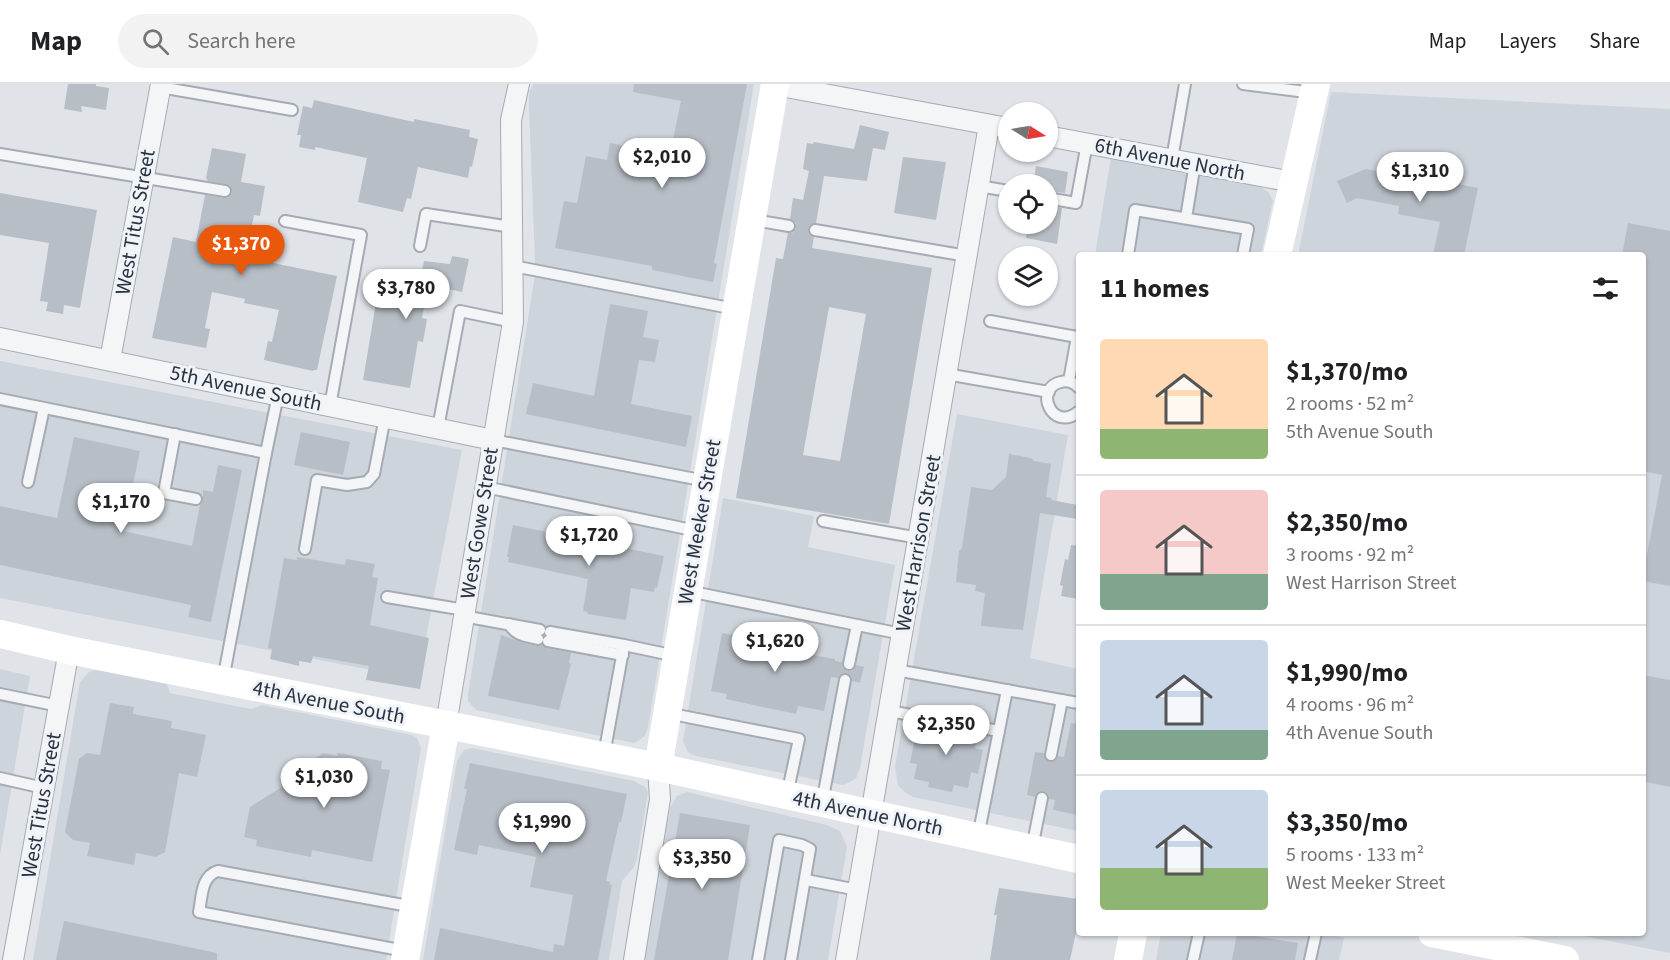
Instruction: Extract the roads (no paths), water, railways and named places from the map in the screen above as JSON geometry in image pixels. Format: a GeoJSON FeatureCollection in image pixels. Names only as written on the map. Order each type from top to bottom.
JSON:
{"type":"FeatureCollection","features":[{"type":"Feature","properties":{"kind":"street","name":"West Gowe Street"},"geometry":{"type":"LineString","coordinates":[[406,956],[513,321],[511,120],[519,84]]}},
{"type":"Feature","properties":{"kind":"street"},"geometry":{"type":"LineString","coordinates":[[775,84],[820,89],[998,127]]}},
{"type":"Feature","properties":{"kind":"street","name":"West Meeker Street"},"geometry":{"type":"LineString","coordinates":[[634,960],[660,799],[658,768],[676,656],[775,84]]}},
{"type":"Feature","properties":{"kind":"street","name":"West Titus Street"},"geometry":{"type":"LineString","coordinates":[[110,360],[160,85]]}},
{"type":"Feature","properties":{"kind":"street"},"geometry":{"type":"LineString","coordinates":[[1278,252],[1315,88]]}},
{"type":"Feature","properties":{"kind":"street","name":"West Harrison Street"},"geometry":{"type":"LineString","coordinates":[[846,960],[979,186],[998,127]]}},
{"type":"Feature","properties":{"kind":"street","name":"6th Avenue North"},"geometry":{"type":"LineString","coordinates":[[1058,138],[1293,182]]}},
{"type":"Feature","properties":{"kind":"street","name":"5th Avenue South"},"geometry":{"type":"LineString","coordinates":[[0,338],[493,440]]}},
{"type":"Feature","properties":{"kind":"street","name":"4th Avenue South"},"geometry":{"type":"LineString","coordinates":[[0,634],[69,650],[658,768]]}},
{"type":"Feature","properties":{"kind":"street","name":"West Titus Street"},"geometry":{"type":"LineString","coordinates":[[13,960],[9,931],[44,788],[69,650]]}},
{"type":"Feature","properties":{"kind":"street","name":"4th Avenue North"},"geometry":{"type":"LineString","coordinates":[[658,768],[1076,859]]}},
{"type":"Feature","properties":{"kind":"street"},"geometry":{"type":"LineString","coordinates":[[1128,960],[1132,936]]}},
{"type":"Feature","properties":{"kind":"street"},"geometry":{"type":"LineString","coordinates":[[1446,936],[1565,960]]}},
{"type":"Feature","properties":{"kind":"lane"},"geometry":{"type":"LineString","coordinates":[[1172,159],[1185,84]]}},
{"type":"Feature","properties":{"kind":"lane"},"geometry":{"type":"LineString","coordinates":[[1243,84],[1315,88]]}},
{"type":"Feature","properties":{"kind":"lane"},"geometry":{"type":"LineString","coordinates":[[160,85],[292,110]]}},
{"type":"Feature","properties":{"kind":"lane"},"geometry":{"type":"LineString","coordinates":[[1058,200],[1076,203],[1087,143]]}},
{"type":"Feature","properties":{"kind":"lane"},"geometry":{"type":"LineString","coordinates":[[0,154],[225,191]]}},
{"type":"Feature","properties":{"kind":"lane"},"geometry":{"type":"LineString","coordinates":[[1186,218],[1195,163]]}},
{"type":"Feature","properties":{"kind":"lane"},"geometry":{"type":"LineString","coordinates":[[979,186],[998,189]]}},
{"type":"Feature","properties":{"kind":"lane"},"geometry":{"type":"LineString","coordinates":[[1128,252],[1135,210],[1248,229],[1244,252]]}},
{"type":"Feature","properties":{"kind":"lane"},"geometry":{"type":"LineString","coordinates":[[420,246],[426,214],[512,227]]}},
{"type":"Feature","properties":{"kind":"lane"},"geometry":{"type":"LineString","coordinates":[[751,219],[789,226]]}},
{"type":"Feature","properties":{"kind":"lane"},"geometry":{"type":"LineString","coordinates":[[285,221],[361,235],[330,406]]}},
{"type":"Feature","properties":{"kind":"lane"},"geometry":{"type":"LineString","coordinates":[[815,230],[967,255]]}},
{"type":"Feature","properties":{"kind":"lane"},"geometry":{"type":"LineString","coordinates":[[513,266],[735,309]]}},
{"type":"Feature","properties":{"kind":"lane"},"geometry":{"type":"LineString","coordinates":[[438,428],[460,311],[513,321]]}},
{"type":"Feature","properties":{"kind":"lane"},"geometry":{"type":"LineString","coordinates":[[990,321],[1076,337]]}},
{"type":"Feature","properties":{"kind":"lane"},"geometry":{"type":"LineString","coordinates":[[1076,353],[1074,384],[1057,383],[1048,392],[1048,404],[1054,414],[1066,418],[1076,413]]}},
{"type":"Feature","properties":{"kind":"lane"},"geometry":{"type":"LineString","coordinates":[[946,374],[1048,392]]}},
{"type":"Feature","properties":{"kind":"lane"},"geometry":{"type":"LineString","coordinates":[[223,680],[278,395]]}},
{"type":"Feature","properties":{"kind":"lane"},"geometry":{"type":"LineString","coordinates":[[0,399],[266,453]]}},
{"type":"Feature","properties":{"kind":"lane"},"geometry":{"type":"LineString","coordinates":[[28,482],[44,408]]}},
{"type":"Feature","properties":{"kind":"lane"},"geometry":{"type":"LineString","coordinates":[[305,549],[317,480],[347,485],[367,482],[374,474],[385,417]]}},
{"type":"Feature","properties":{"kind":"lane"},"geometry":{"type":"LineString","coordinates":[[175,435],[164,493],[196,499]]}},
{"type":"Feature","properties":{"kind":"lane"},"geometry":{"type":"LineString","coordinates":[[493,440],[706,481]]}},
{"type":"Feature","properties":{"kind":"lane"},"geometry":{"type":"LineString","coordinates":[[485,487],[698,531]]}},
{"type":"Feature","properties":{"kind":"lane"},"geometry":{"type":"LineString","coordinates":[[823,521],[919,538]]}},
{"type":"Feature","properties":{"kind":"lane"},"geometry":{"type":"LineString","coordinates":[[688,591],[902,634]]}},
{"type":"Feature","properties":{"kind":"lane"},"geometry":{"type":"LineString","coordinates":[[387,597],[464,613],[544,635],[623,650],[676,656]]}},
{"type":"Feature","properties":{"kind":"lane"},"geometry":{"type":"LineString","coordinates":[[849,664],[857,625]]}},
{"type":"Feature","properties":{"kind":"lane"},"geometry":{"type":"LineString","coordinates":[[604,756],[623,650]]}},
{"type":"Feature","properties":{"kind":"lane"},"geometry":{"type":"LineString","coordinates":[[896,670],[1076,703]]}},
{"type":"Feature","properties":{"kind":"lane"},"geometry":{"type":"LineString","coordinates":[[821,803],[845,680]]}},
{"type":"Feature","properties":{"kind":"lane"},"geometry":{"type":"LineString","coordinates":[[977,837],[1007,690]]}},
{"type":"Feature","properties":{"kind":"lane"},"geometry":{"type":"LineString","coordinates":[[0,694],[59,706]]}},
{"type":"Feature","properties":{"kind":"lane"},"geometry":{"type":"LineString","coordinates":[[1051,755],[1062,700]]}},
{"type":"Feature","properties":{"kind":"lane"},"geometry":{"type":"LineString","coordinates":[[889,711],[939,720]]}},
{"type":"Feature","properties":{"kind":"lane"},"geometry":{"type":"LineString","coordinates":[[667,713],[799,739],[787,795]]}},
{"type":"Feature","properties":{"kind":"lane"},"geometry":{"type":"LineString","coordinates":[[964,725],[999,731]]}},
{"type":"Feature","properties":{"kind":"lane"},"geometry":{"type":"LineString","coordinates":[[0,778],[44,788]]}},
{"type":"Feature","properties":{"kind":"lane"},"geometry":{"type":"LineString","coordinates":[[1032,849],[1042,798]]}},
{"type":"Feature","properties":{"kind":"lane"},"geometry":{"type":"LineString","coordinates":[[758,960],[779,840],[802,844],[810,849],[791,960]]}},
{"type":"Feature","properties":{"kind":"lane"},"geometry":{"type":"LineString","coordinates":[[406,956],[199,912],[206,878],[218,871],[414,907]]}},
{"type":"Feature","properties":{"kind":"lane"},"geometry":{"type":"LineString","coordinates":[[806,880],[858,890]]}},
{"type":"Feature","properties":{"kind":"lane"},"geometry":{"type":"LineString","coordinates":[[1193,960],[1198,936]]}},
{"type":"Feature","properties":{"kind":"lane"},"geometry":{"type":"LineString","coordinates":[[1310,960],[1315,936]]}}]}
